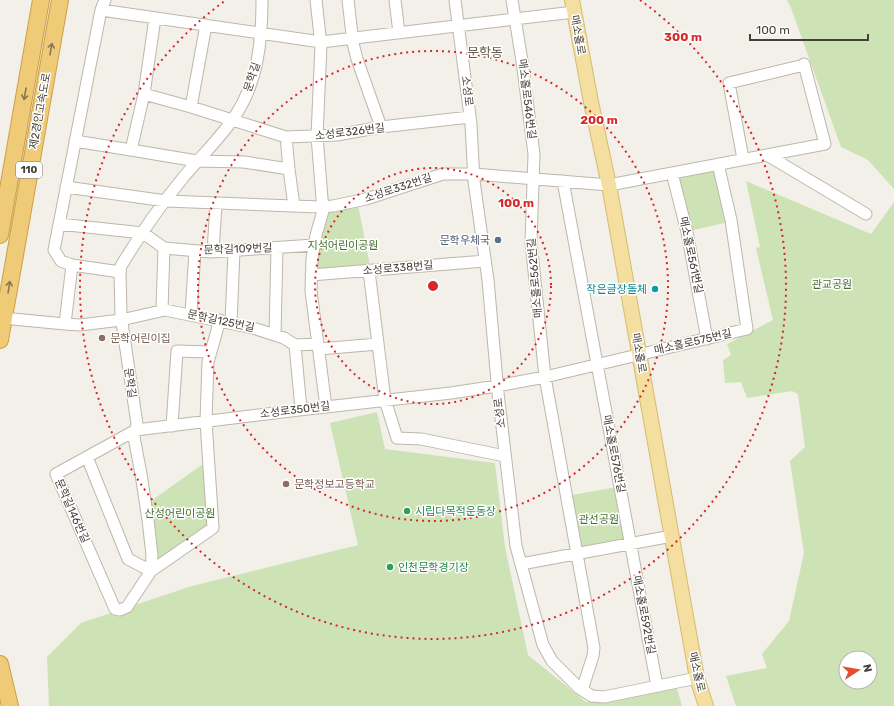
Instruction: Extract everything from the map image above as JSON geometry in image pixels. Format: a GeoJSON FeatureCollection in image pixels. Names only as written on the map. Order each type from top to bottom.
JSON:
{"type":"FeatureCollection","features":[{"type":"Feature","properties":{"kind":"highway","name":"제2경인고속도로"},"geometry":{"type":"LineString","coordinates":[[0,235],[41,0]]}},
{"type":"Feature","properties":{"kind":"highway","name":"제2경인고속도로"},"geometry":{"type":"LineString","coordinates":[[0,340],[60,0]]}},
{"type":"Feature","properties":{"kind":"highway"},"geometry":{"type":"LineString","coordinates":[[0,664],[10,706]]}},
{"type":"Feature","properties":{"kind":"main road","name":"매소홀로"},"geometry":{"type":"LineString","coordinates":[[573,6],[591,102],[609,185],[697,678],[706,706]]}},
{"type":"Feature","properties":{"kind":"street","name":"문학길"},"geometry":{"type":"LineString","coordinates":[[151,571],[152,555],[148,520],[134,437],[137,424],[121,320],[121,266],[166,201],[197,161],[232,120],[244,98],[250,85],[258,57],[261,32],[262,0]]}},
{"type":"Feature","properties":{"kind":"street"},"geometry":{"type":"LineString","coordinates":[[316,0],[321,42],[317,136],[323,211],[314,245],[311,291],[326,407]]}},
{"type":"Feature","properties":{"kind":"street"},"geometry":{"type":"LineString","coordinates":[[348,0],[357,59],[382,128]]}},
{"type":"Feature","properties":{"kind":"street"},"geometry":{"type":"LineString","coordinates":[[396,0],[400,33]]}},
{"type":"Feature","properties":{"kind":"street","name":"소성로"},"geometry":{"type":"LineString","coordinates":[[455,0],[470,117],[474,174],[516,546],[543,645],[552,661],[582,690],[592,696],[604,697],[697,678]]}},
{"type":"Feature","properties":{"kind":"street"},"geometry":{"type":"LineString","coordinates":[[512,0],[515,20]]}},
{"type":"Feature","properties":{"kind":"street"},"geometry":{"type":"LineString","coordinates":[[120,272],[72,265],[61,261],[54,250],[103,5],[155,18],[261,32],[321,42],[515,20],[573,6]]}},
{"type":"Feature","properties":{"kind":"street"},"geometry":{"type":"LineString","coordinates":[[131,150],[144,94],[155,18]]}},
{"type":"Feature","properties":{"kind":"street","name":"매소홀로546번길"},"geometry":{"type":"LineString","coordinates":[[515,20],[534,154],[534,179]]}},
{"type":"Feature","properties":{"kind":"street"},"geometry":{"type":"LineString","coordinates":[[191,107],[206,25]]}},
{"type":"Feature","properties":{"kind":"street"},"geometry":{"type":"LineString","coordinates":[[474,174],[609,185],[825,144],[804,64],[729,83],[743,159]]}},
{"type":"Feature","properties":{"kind":"street","name":"소성로326번길"},"geometry":{"type":"LineString","coordinates":[[144,94],[286,137],[337,135],[470,117]]}},
{"type":"Feature","properties":{"kind":"street"},"geometry":{"type":"LineString","coordinates":[[286,137],[294,206]]}},
{"type":"Feature","properties":{"kind":"street"},"geometry":{"type":"LineString","coordinates":[[75,141],[197,161],[244,162],[289,169]]}},
{"type":"Feature","properties":{"kind":"street"},"geometry":{"type":"LineString","coordinates":[[767,155],[866,214]]}},
{"type":"Feature","properties":{"kind":"street","name":"매소홀로575번길"},"geometry":{"type":"LineString","coordinates":[[639,354],[747,329],[731,220],[718,164]]}},
{"type":"Feature","properties":{"kind":"street","name":"매소홀로561번길"},"geometry":{"type":"LineString","coordinates":[[672,173],[687,232],[707,338]]}},
{"type":"Feature","properties":{"kind":"street","name":"소성로332번길"},"geometry":{"type":"LineString","coordinates":[[66,187],[166,201],[323,207],[366,199],[443,174],[474,174]]}},
{"type":"Feature","properties":{"kind":"street","name":"매소홀로562번길"},"geometry":{"type":"LineString","coordinates":[[534,179],[531,242],[545,377]]}},
{"type":"Feature","properties":{"kind":"street"},"geometry":{"type":"LineString","coordinates":[[563,181],[597,365]]}},
{"type":"Feature","properties":{"kind":"street"},"geometry":{"type":"LineString","coordinates":[[213,252],[216,204]]}},
{"type":"Feature","properties":{"kind":"street"},"geometry":{"type":"LineString","coordinates":[[59,224],[143,233],[164,248],[162,310]]}},
{"type":"Feature","properties":{"kind":"street","name":"문학길109번길"},"geometry":{"type":"LineString","coordinates":[[164,248],[213,252],[314,245]]}},
{"type":"Feature","properties":{"kind":"street"},"geometry":{"type":"LineString","coordinates":[[275,335],[277,248]]}},
{"type":"Feature","properties":{"kind":"street"},"geometry":{"type":"LineString","coordinates":[[191,314],[195,250]]}},
{"type":"Feature","properties":{"kind":"street"},"geometry":{"type":"LineString","coordinates":[[87,457],[128,559],[151,571],[213,528],[206,421],[208,362],[210,352],[225,322],[234,251]]}},
{"type":"Feature","properties":{"kind":"street","name":"소성로338번길"},"geometry":{"type":"LineString","coordinates":[[311,275],[485,261]]}},
{"type":"Feature","properties":{"kind":"street"},"geometry":{"type":"LineString","coordinates":[[65,324],[72,265]]}},
{"type":"Feature","properties":{"kind":"street"},"geometry":{"type":"LineString","coordinates":[[369,271],[385,400],[397,438],[421,439],[505,456]]}},
{"type":"Feature","properties":{"kind":"street","name":"문학길125번길"},"geometry":{"type":"LineString","coordinates":[[13,319],[80,325],[121,320],[162,310],[191,314],[253,328],[284,338],[295,345]]}},
{"type":"Feature","properties":{"kind":"street"},"geometry":{"type":"LineString","coordinates":[[301,409],[295,345],[318,347],[378,344]]}},
{"type":"Feature","properties":{"kind":"street"},"geometry":{"type":"LineString","coordinates":[[172,426],[177,351],[210,352]]}},
{"type":"Feature","properties":{"kind":"street"},"geometry":{"type":"LineString","coordinates":[[497,386],[545,377],[639,354]]}},
{"type":"Feature","properties":{"kind":"street","name":"매소홀로576번길"},"geometry":{"type":"LineString","coordinates":[[597,365],[631,544]]}},
{"type":"Feature","properties":{"kind":"street"},"geometry":{"type":"LineString","coordinates":[[545,377],[594,648],[593,656],[582,690]]}},
{"type":"Feature","properties":{"kind":"street","name":"소성로350번길"},"geometry":{"type":"LineString","coordinates":[[136,430],[301,409],[451,393],[497,386]]}},
{"type":"Feature","properties":{"kind":"street","name":"문학길146번길"},"geometry":{"type":"LineString","coordinates":[[136,430],[56,474],[115,609],[120,610],[127,607],[151,571]]}},
{"type":"Feature","properties":{"kind":"street"},"geometry":{"type":"LineString","coordinates":[[521,564],[672,536]]}},
{"type":"Feature","properties":{"kind":"street","name":"매소홀로592번길"},"geometry":{"type":"LineString","coordinates":[[631,544],[657,686]]}},
{"type":"Feature","properties":{"kind":"green space"},"geometry":{"type":"Polygon","coordinates":[[[787,0],[894,0],[894,189],[868,160],[841,147],[787,0]]]}},
{"type":"Feature","properties":{"kind":"green space"},"geometry":{"type":"Polygon","coordinates":[[[716,167],[729,222],[689,231],[675,174],[716,167]]]}},
{"type":"Feature","properties":{"kind":"green space","name":"관교공원"},"geometry":{"type":"Polygon","coordinates":[[[746,181],[871,234],[894,202],[894,706],[736,706],[726,676],[767,668],[762,654],[789,621],[804,553],[790,461],[805,447],[798,394],[792,391],[747,398],[741,382],[725,383],[723,360],[731,355],[727,344],[773,320],[756,248],[760,247],[746,181]]]}},
{"type":"Feature","properties":{"kind":"green space","name":"지석어린이공원"},"geometry":{"type":"Polygon","coordinates":[[[358,205],[370,266],[316,270],[319,246],[328,211],[358,205]]]}},
{"type":"Feature","properties":{"kind":"green space","name":"인천문학경기장"},"geometry":{"type":"Polygon","coordinates":[[[377,412],[385,449],[495,463],[505,547],[528,655],[586,702],[676,685],[682,706],[49,706],[47,657],[81,623],[192,586],[358,545],[330,423],[377,412]]]}},
{"type":"Feature","properties":{"kind":"green space","name":"산성어린이공원"},"geometry":{"type":"Polygon","coordinates":[[[203,464],[211,524],[155,563],[151,501],[203,464]]]}},
{"type":"Feature","properties":{"kind":"green space","name":"관선공원"},"geometry":{"type":"Polygon","coordinates":[[[617,487],[627,541],[579,547],[572,495],[617,487]]]}},
{"type":"Feature","properties":{"kind":"place","name":"문학우체국"},"geometry":{"type":"Point","coordinates":[498,240]}},
{"type":"Feature","properties":{"kind":"place","name":"작은글장돌체"},"geometry":{"type":"Point","coordinates":[655,289]}},
{"type":"Feature","properties":{"kind":"place","name":"문학어린이집"},"geometry":{"type":"Point","coordinates":[102,338]}},
{"type":"Feature","properties":{"kind":"place","name":"문학정보고등학교"},"geometry":{"type":"Point","coordinates":[286,484]}},
{"type":"Feature","properties":{"kind":"place","name":"시립다목적운동장"},"geometry":{"type":"Point","coordinates":[407,511]}},
{"type":"Feature","properties":{"kind":"place","name":"인천문학경기장"},"geometry":{"type":"Point","coordinates":[390,567]}},
{"type":"Feature","properties":{"kind":"district","name":"문학동"},"geometry":{"type":"Point","coordinates":[485,52]}}]}
